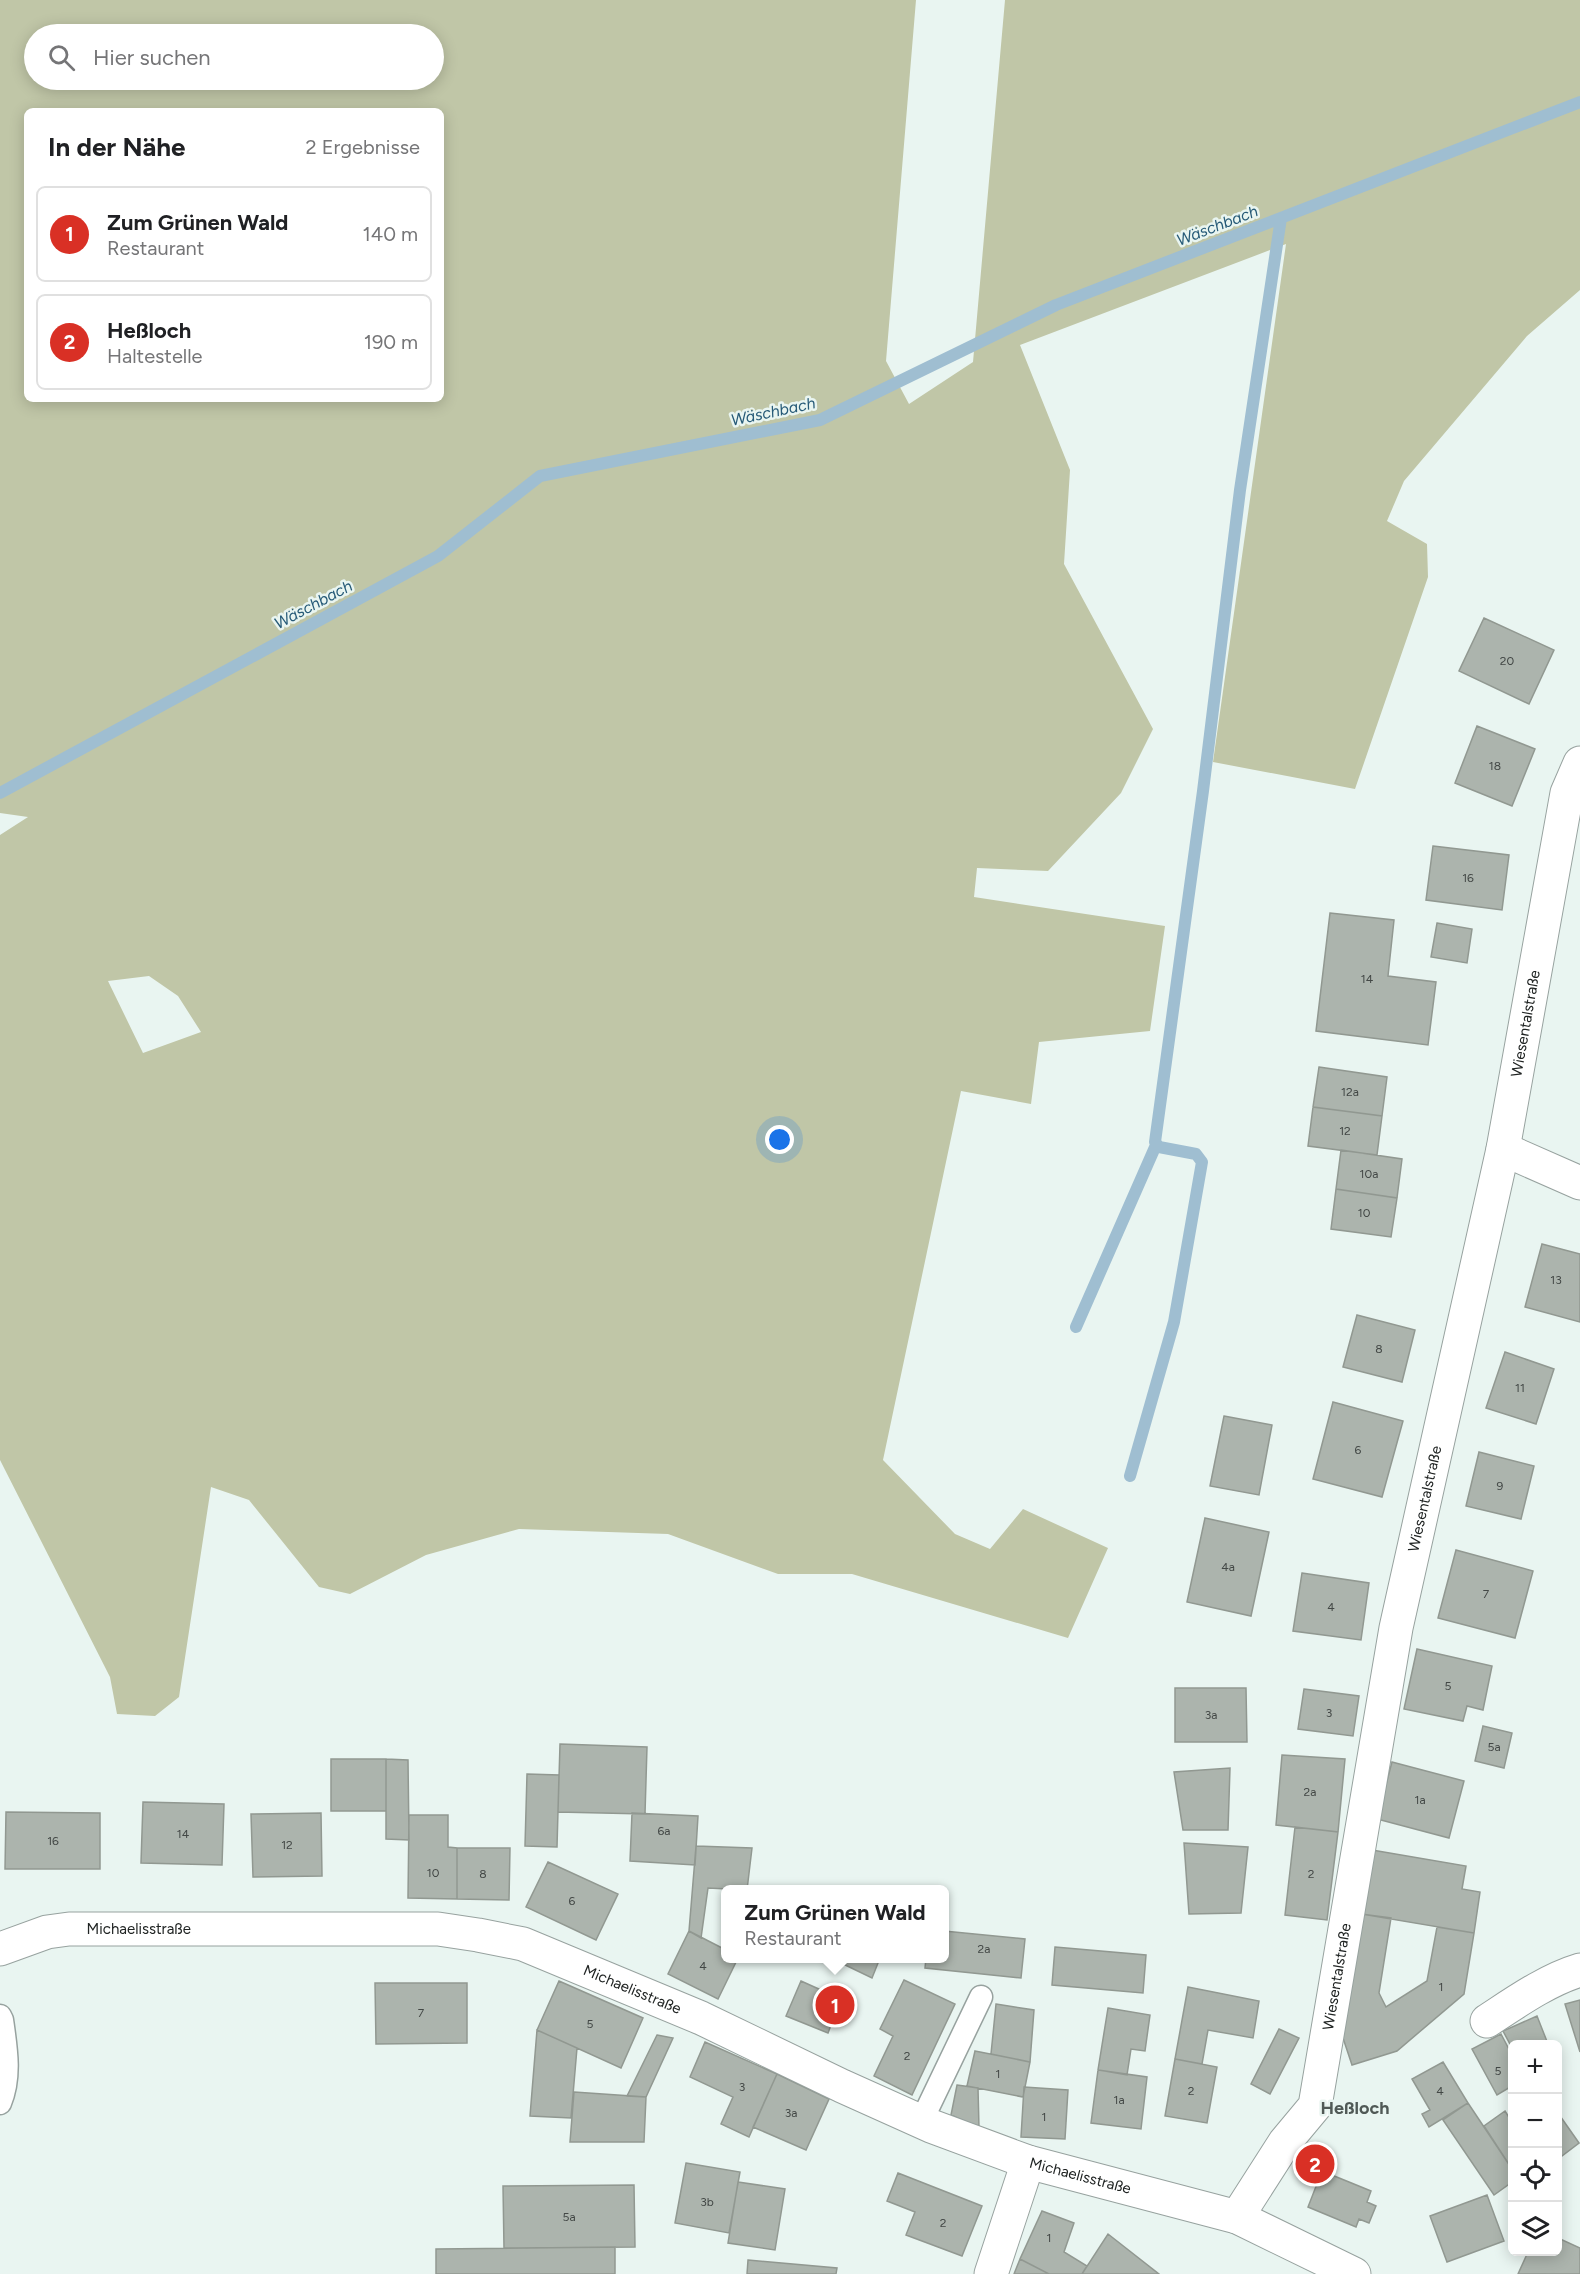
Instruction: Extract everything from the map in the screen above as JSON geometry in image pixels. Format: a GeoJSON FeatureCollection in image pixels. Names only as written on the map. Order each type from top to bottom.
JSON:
{"type":"FeatureCollection","features":[{"type":"Feature","properties":{"kind":"street","name":"Wiesentalstraße"},"geometry":{"type":"LineString","coordinates":[[1237,2217],[1285,2142],[1314,2106],[1396,1628],[1503,1149],[1567,793],[1580,763]]}},
{"type":"Feature","properties":{"kind":"street"},"geometry":{"type":"LineString","coordinates":[[1503,1149],[1580,1183]]}},
{"type":"Feature","properties":{"kind":"street","name":"Michaelisstraße"},"geometry":{"type":"LineString","coordinates":[[0,1949],[47,1932],[69,1929],[438,1929],[523,1944],[701,2018],[921,2121],[1028,2162],[1237,2217],[1354,2274]]}},
{"type":"Feature","properties":{"kind":"street"},"geometry":{"type":"LineString","coordinates":[[1487,2021],[1518,2000],[1580,1970]]}},
{"type":"Feature","properties":{"kind":"street"},"geometry":{"type":"LineString","coordinates":[[991,2274],[1028,2162]]}},
{"type":"Feature","properties":{"kind":"lane"},"geometry":{"type":"LineString","coordinates":[[921,2121],[981,1997]]}},
{"type":"Feature","properties":{"kind":"lane"},"geometry":{"type":"LineString","coordinates":[[0,2016],[6,2054],[6,2087],[0,2103]]}},
{"type":"Feature","properties":{"kind":"green space"},"geometry":{"type":"Polygon","coordinates":[[[0,0],[916,0],[886,361],[909,404],[973,362],[1005,0],[1580,0],[1580,290],[1527,336],[1404,481],[1387,521],[1427,544],[1428,577],[1355,789],[1213,762],[1286,244],[1020,345],[1070,470],[1064,564],[1153,729],[1121,793],[1048,871],[977,868],[974,897],[1165,926],[1150,1031],[1039,1042],[1031,1104],[961,1091],[883,1460],[955,1534],[990,1549],[1023,1509],[1108,1548],[1068,1638],[852,1574],[778,1574],[668,1534],[519,1529],[426,1555],[350,1594],[319,1587],[249,1500],[211,1487],[179,1697],[155,1716],[117,1714],[110,1677],[0,1460],[0,835],[28,817],[0,813],[0,0]],[[149,976],[108,981],[143,1053],[201,1032],[178,996],[149,976]]]}},
{"type":"Feature","properties":{"kind":"building"},"geometry":{"type":"Polygon","coordinates":[[[1484,618],[1554,650],[1529,704],[1459,671],[1484,618]]]}},
{"type":"Feature","properties":{"kind":"building"},"geometry":{"type":"Polygon","coordinates":[[[1477,726],[1535,749],[1512,806],[1455,783],[1477,726]]]}},
{"type":"Feature","properties":{"kind":"building"},"geometry":{"type":"Polygon","coordinates":[[[1433,846],[1509,855],[1502,910],[1426,900],[1433,846]]]}},
{"type":"Feature","properties":{"kind":"building"},"geometry":{"type":"Polygon","coordinates":[[[1330,913],[1394,920],[1388,976],[1436,982],[1428,1045],[1316,1031],[1330,913]]]}},
{"type":"Feature","properties":{"kind":"building"},"geometry":{"type":"Polygon","coordinates":[[[1437,923],[1472,929],[1467,963],[1431,957],[1437,923]]]}},
{"type":"Feature","properties":{"kind":"building"},"geometry":{"type":"Polygon","coordinates":[[[1319,1067],[1387,1077],[1382,1116],[1313,1107],[1319,1067]]]}},
{"type":"Feature","properties":{"kind":"building"},"geometry":{"type":"Polygon","coordinates":[[[1313,1107],[1382,1116],[1377,1155],[1308,1146],[1313,1107]]]}},
{"type":"Feature","properties":{"kind":"building"},"geometry":{"type":"Polygon","coordinates":[[[1341,1150],[1402,1159],[1397,1198],[1336,1189],[1341,1150]]]}},
{"type":"Feature","properties":{"kind":"building"},"geometry":{"type":"Polygon","coordinates":[[[1336,1189],[1397,1198],[1391,1237],[1331,1229],[1336,1189]]]}},
{"type":"Feature","properties":{"kind":"building"},"geometry":{"type":"Polygon","coordinates":[[[1542,1244],[1580,1254],[1580,1322],[1525,1307],[1542,1244]]]}},
{"type":"Feature","properties":{"kind":"building"},"geometry":{"type":"Polygon","coordinates":[[[1357,1315],[1415,1330],[1402,1382],[1343,1367],[1357,1315]]]}},
{"type":"Feature","properties":{"kind":"building"},"geometry":{"type":"Polygon","coordinates":[[[1505,1352],[1554,1369],[1536,1424],[1486,1408],[1505,1352]]]}},
{"type":"Feature","properties":{"kind":"building"},"geometry":{"type":"Polygon","coordinates":[[[1333,1402],[1403,1421],[1382,1497],[1313,1479],[1333,1402]]]}},
{"type":"Feature","properties":{"kind":"building"},"geometry":{"type":"Polygon","coordinates":[[[1224,1416],[1272,1425],[1259,1495],[1210,1486],[1224,1416]]]}},
{"type":"Feature","properties":{"kind":"building"},"geometry":{"type":"Polygon","coordinates":[[[1479,1452],[1534,1466],[1521,1519],[1466,1506],[1479,1452]]]}},
{"type":"Feature","properties":{"kind":"building"},"geometry":{"type":"Polygon","coordinates":[[[1205,1518],[1269,1532],[1251,1616],[1187,1602],[1205,1518]]]}},
{"type":"Feature","properties":{"kind":"building"},"geometry":{"type":"Polygon","coordinates":[[[1456,1550],[1533,1571],[1515,1638],[1438,1618],[1456,1550]]]}},
{"type":"Feature","properties":{"kind":"building"},"geometry":{"type":"Polygon","coordinates":[[[1302,1573],[1369,1583],[1361,1640],[1293,1631],[1302,1573]]]}},
{"type":"Feature","properties":{"kind":"building"},"geometry":{"type":"Polygon","coordinates":[[[1417,1649],[1492,1666],[1483,1710],[1467,1706],[1463,1721],[1404,1709],[1417,1649]]]}},
{"type":"Feature","properties":{"kind":"building"},"geometry":{"type":"Polygon","coordinates":[[[1175,1688],[1246,1688],[1247,1742],[1175,1742],[1175,1688]]]}},
{"type":"Feature","properties":{"kind":"building"},"geometry":{"type":"Polygon","coordinates":[[[1304,1689],[1359,1696],[1353,1736],[1298,1729],[1304,1689]]]}},
{"type":"Feature","properties":{"kind":"building"},"geometry":{"type":"Polygon","coordinates":[[[1483,1726],[1512,1733],[1504,1768],[1475,1761],[1483,1726]]]}},
{"type":"Feature","properties":{"kind":"building"},"geometry":{"type":"Polygon","coordinates":[[[560,1744],[647,1747],[645,1814],[558,1812],[560,1744]]]}},
{"type":"Feature","properties":{"kind":"building"},"geometry":{"type":"Polygon","coordinates":[[[1282,1755],[1345,1759],[1338,1832],[1276,1825],[1282,1755]]]}},
{"type":"Feature","properties":{"kind":"building"},"geometry":{"type":"Polygon","coordinates":[[[331,1759],[386,1759],[386,1811],[331,1811],[331,1759]]]}},
{"type":"Feature","properties":{"kind":"building"},"geometry":{"type":"Polygon","coordinates":[[[386,1759],[408,1760],[409,1840],[386,1839],[386,1759]]]}},
{"type":"Feature","properties":{"kind":"building"},"geometry":{"type":"Polygon","coordinates":[[[1392,1762],[1464,1781],[1449,1838],[1377,1819],[1392,1762]]]}},
{"type":"Feature","properties":{"kind":"building"},"geometry":{"type":"Polygon","coordinates":[[[1230,1768],[1228,1830],[1183,1830],[1174,1772],[1230,1768]]]}},
{"type":"Feature","properties":{"kind":"building"},"geometry":{"type":"Polygon","coordinates":[[[527,1774],[559,1775],[557,1847],[525,1846],[527,1774]]]}},
{"type":"Feature","properties":{"kind":"building"},"geometry":{"type":"Polygon","coordinates":[[[143,1802],[224,1804],[222,1865],[141,1863],[143,1802]]]}},
{"type":"Feature","properties":{"kind":"building"},"geometry":{"type":"Polygon","coordinates":[[[6,1812],[100,1813],[100,1869],[5,1869],[6,1812]]]}},
{"type":"Feature","properties":{"kind":"building"},"geometry":{"type":"Polygon","coordinates":[[[321,1813],[322,1876],[253,1877],[251,1814],[321,1813]]]}},
{"type":"Feature","properties":{"kind":"building"},"geometry":{"type":"Polygon","coordinates":[[[632,1813],[698,1816],[695,1865],[630,1861],[632,1813]]]}},
{"type":"Feature","properties":{"kind":"building"},"geometry":{"type":"Polygon","coordinates":[[[409,1815],[448,1815],[448,1847],[457,1848],[457,1899],[408,1898],[409,1815]]]}},
{"type":"Feature","properties":{"kind":"building"},"geometry":{"type":"Polygon","coordinates":[[[1295,1827],[1338,1832],[1327,1920],[1285,1915],[1295,1827]]]}},
{"type":"Feature","properties":{"kind":"building"},"geometry":{"type":"Polygon","coordinates":[[[1184,1843],[1248,1847],[1241,1913],[1189,1914],[1184,1843]]]}},
{"type":"Feature","properties":{"kind":"building"},"geometry":{"type":"Polygon","coordinates":[[[696,1846],[752,1848],[748,1885],[721,1885],[721,1889],[708,1888],[701,1938],[689,1931],[696,1846]]]}},
{"type":"Feature","properties":{"kind":"building"},"geometry":{"type":"Polygon","coordinates":[[[457,1848],[510,1848],[509,1900],[457,1899],[457,1848]]]}},
{"type":"Feature","properties":{"kind":"building"},"geometry":{"type":"Polygon","coordinates":[[[1372,1850],[1466,1866],[1462,1889],[1480,1892],[1474,1933],[1361,1914],[1372,1850]]]}},
{"type":"Feature","properties":{"kind":"building"},"geometry":{"type":"Polygon","coordinates":[[[548,1862],[618,1894],[596,1940],[526,1907],[548,1862]]]}},
{"type":"Feature","properties":{"kind":"building"},"geometry":{"type":"Polygon","coordinates":[[[1361,1914],[1391,1918],[1379,1993],[1386,2007],[1427,1981],[1437,1927],[1474,1933],[1464,1994],[1397,2051],[1352,2065],[1340,2029],[1361,1914]]]}},
{"type":"Feature","properties":{"kind":"building"},"geometry":{"type":"Polygon","coordinates":[[[689,1931],[721,1947],[721,1963],[736,1963],[718,1999],[668,1974],[689,1931]]]}},
{"type":"Feature","properties":{"kind":"building"},"geometry":{"type":"Polygon","coordinates":[[[949,1931],[1025,1939],[1021,1978],[925,1968],[926,1963],[949,1963],[949,1931]]]}},
{"type":"Feature","properties":{"kind":"building"},"geometry":{"type":"Polygon","coordinates":[[[1055,1947],[1146,1955],[1143,1993],[1052,1985],[1055,1947]]]}},
{"type":"Feature","properties":{"kind":"building"},"geometry":{"type":"Polygon","coordinates":[[[841,1963],[878,1963],[872,1978],[841,1963]]]}},
{"type":"Feature","properties":{"kind":"building"},"geometry":{"type":"Polygon","coordinates":[[[904,1980],[955,2004],[912,2095],[874,2076],[893,2036],[880,2029],[904,1980]]]}},
{"type":"Feature","properties":{"kind":"building"},"geometry":{"type":"Polygon","coordinates":[[[559,1981],[643,2018],[621,2068],[537,2030],[559,1981]]]}},
{"type":"Feature","properties":{"kind":"building"},"geometry":{"type":"Polygon","coordinates":[[[801,1981],[841,1999],[828,2033],[786,2016],[801,1981]]]}},
{"type":"Feature","properties":{"kind":"building"},"geometry":{"type":"Polygon","coordinates":[[[375,1983],[467,1983],[467,2043],[376,2044],[375,1983]]]}},
{"type":"Feature","properties":{"kind":"building"},"geometry":{"type":"Polygon","coordinates":[[[1188,1987],[1259,2001],[1253,2038],[1208,2030],[1202,2064],[1175,2059],[1188,1987]]]}},
{"type":"Feature","properties":{"kind":"building"},"geometry":{"type":"Polygon","coordinates":[[[1580,2000],[1580,2052],[1565,2004],[1580,2000]]]}},
{"type":"Feature","properties":{"kind":"building"},"geometry":{"type":"Polygon","coordinates":[[[996,2004],[1034,2010],[1030,2062],[991,2054],[996,2004]]]}},
{"type":"Feature","properties":{"kind":"building"},"geometry":{"type":"Polygon","coordinates":[[[1108,2008],[1150,2015],[1145,2051],[1131,2049],[1127,2075],[1098,2070],[1108,2008]]]}},
{"type":"Feature","properties":{"kind":"building"},"geometry":{"type":"Polygon","coordinates":[[[1537,2016],[1546,2040],[1508,2040],[1503,2031],[1537,2016]]]}},
{"type":"Feature","properties":{"kind":"building"},"geometry":{"type":"Polygon","coordinates":[[[1279,2029],[1299,2038],[1270,2094],[1251,2084],[1279,2029]]]}},
{"type":"Feature","properties":{"kind":"building"},"geometry":{"type":"Polygon","coordinates":[[[537,2030],[577,2048],[571,2118],[530,2116],[537,2030]]]}},
{"type":"Feature","properties":{"kind":"building"},"geometry":{"type":"Polygon","coordinates":[[[1501,2034],[1508,2047],[1508,2088],[1497,2095],[1472,2049],[1501,2034]]]}},
{"type":"Feature","properties":{"kind":"building"},"geometry":{"type":"Polygon","coordinates":[[[657,2035],[673,2038],[646,2097],[627,2096],[657,2035]]]}},
{"type":"Feature","properties":{"kind":"building"},"geometry":{"type":"Polygon","coordinates":[[[705,2042],[777,2074],[749,2137],[721,2124],[733,2097],[690,2077],[705,2042]]]}},
{"type":"Feature","properties":{"kind":"building"},"geometry":{"type":"Polygon","coordinates":[[[975,2051],[1030,2062],[1023,2097],[967,2086],[975,2051]]]}},
{"type":"Feature","properties":{"kind":"building"},"geometry":{"type":"Polygon","coordinates":[[[1175,2059],[1217,2067],[1207,2123],[1165,2116],[1175,2059]]]}},
{"type":"Feature","properties":{"kind":"building"},"geometry":{"type":"Polygon","coordinates":[[[1443,2062],[1468,2103],[1429,2127],[1422,2114],[1430,2110],[1412,2079],[1443,2062]]]}},
{"type":"Feature","properties":{"kind":"building"},"geometry":{"type":"Polygon","coordinates":[[[1098,2070],[1147,2077],[1141,2129],[1091,2123],[1098,2070]]]}},
{"type":"Feature","properties":{"kind":"building"},"geometry":{"type":"Polygon","coordinates":[[[777,2074],[829,2099],[806,2150],[753,2127],[777,2074]]]}},
{"type":"Feature","properties":{"kind":"building"},"geometry":{"type":"Polygon","coordinates":[[[957,2085],[978,2088],[979,2128],[951,2115],[957,2085]]]}},
{"type":"Feature","properties":{"kind":"building"},"geometry":{"type":"Polygon","coordinates":[[[1024,2087],[1068,2090],[1065,2139],[1021,2137],[1024,2087]]]}},
{"type":"Feature","properties":{"kind":"building"},"geometry":{"type":"Polygon","coordinates":[[[574,2092],[646,2097],[644,2142],[570,2142],[574,2092]]]}},
{"type":"Feature","properties":{"kind":"building"},"geometry":{"type":"Polygon","coordinates":[[[1468,2103],[1508,2163],[1508,2185],[1494,2195],[1443,2120],[1468,2103]]]}},
{"type":"Feature","properties":{"kind":"building"},"geometry":{"type":"Polygon","coordinates":[[[1505,2111],[1508,2116],[1508,2163],[1484,2126],[1505,2111]]]}},
{"type":"Feature","properties":{"kind":"building"},"geometry":{"type":"Polygon","coordinates":[[[1562,2119],[1579,2143],[1562,2156],[1562,2119]]]}},
{"type":"Feature","properties":{"kind":"building"},"geometry":{"type":"Polygon","coordinates":[[[686,2163],[740,2172],[729,2233],[675,2223],[686,2163]]]}},
{"type":"Feature","properties":{"kind":"building"},"geometry":{"type":"Polygon","coordinates":[[[1322,2171],[1371,2191],[1367,2202],[1376,2206],[1369,2223],[1359,2219],[1356,2227],[1308,2207],[1322,2171]]]}},
{"type":"Feature","properties":{"kind":"building"},"geometry":{"type":"Polygon","coordinates":[[[898,2173],[982,2206],[962,2256],[906,2235],[915,2212],[887,2201],[898,2173]]]}},
{"type":"Feature","properties":{"kind":"building"},"geometry":{"type":"Polygon","coordinates":[[[738,2182],[785,2189],[775,2250],[728,2243],[738,2182]]]}},
{"type":"Feature","properties":{"kind":"building"},"geometry":{"type":"Polygon","coordinates":[[[634,2185],[635,2247],[504,2248],[503,2186],[634,2185]]]}},
{"type":"Feature","properties":{"kind":"building"},"geometry":{"type":"Polygon","coordinates":[[[1487,2195],[1504,2241],[1447,2262],[1430,2216],[1487,2195]]]}},
{"type":"Feature","properties":{"kind":"building"},"geometry":{"type":"Polygon","coordinates":[[[1042,2211],[1074,2223],[1064,2252],[1087,2266],[1082,2274],[1049,2274],[1020,2259],[1042,2211]]]}},
{"type":"Feature","properties":{"kind":"building"},"geometry":{"type":"Polygon","coordinates":[[[1108,2234],[1159,2274],[1082,2274],[1108,2234]]]}},
{"type":"Feature","properties":{"kind":"building"},"geometry":{"type":"Polygon","coordinates":[[[1562,2240],[1580,2248],[1580,2274],[1518,2274],[1526,2256],[1562,2256],[1562,2240]]]}},
{"type":"Feature","properties":{"kind":"building"},"geometry":{"type":"Polygon","coordinates":[[[615,2247],[615,2274],[436,2274],[436,2249],[615,2247]]]}},
{"type":"Feature","properties":{"kind":"building"},"geometry":{"type":"Polygon","coordinates":[[[1020,2259],[1049,2274],[1014,2274],[1020,2259]]]}},
{"type":"Feature","properties":{"kind":"building"},"geometry":{"type":"Polygon","coordinates":[[[748,2260],[837,2268],[836,2274],[747,2274],[748,2260]]]}},
{"type":"Feature","properties":{"kind":"waterway","name":"Wäschbach"},"geometry":{"type":"LineString","coordinates":[[0,793],[438,556],[540,476],[820,420],[1056,305],[1580,102]]}},
{"type":"Feature","properties":{"kind":"waterway"},"geometry":{"type":"LineString","coordinates":[[1130,1476],[1174,1322],[1202,1162],[1196,1154],[1159,1147],[1155,1142],[1203,791],[1240,490],[1281,218]]}},
{"type":"Feature","properties":{"kind":"waterway"},"geometry":{"type":"LineString","coordinates":[[1076,1327],[1156,1145]]}},
{"type":"Feature","properties":{"kind":"place","name":"Zum Grünen Wald"},"geometry":{"type":"Point","coordinates":[835,2005]}},
{"type":"Feature","properties":{"kind":"place","name":"Heßloch"},"geometry":{"type":"Point","coordinates":[1315,2164]}},
{"type":"Feature","properties":{"kind":"district","name":"Heßloch"},"geometry":{"type":"Point","coordinates":[1355,2108]}}]}
